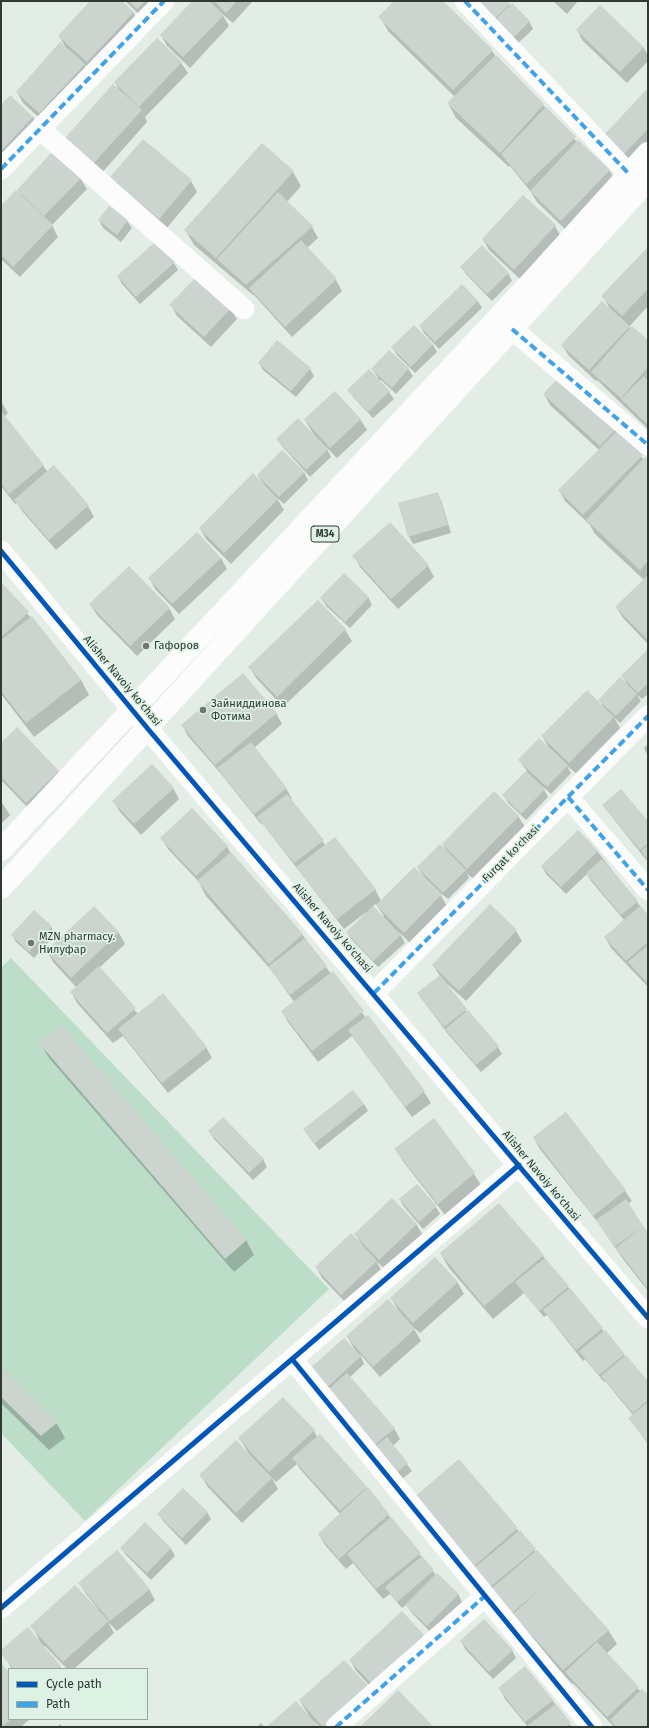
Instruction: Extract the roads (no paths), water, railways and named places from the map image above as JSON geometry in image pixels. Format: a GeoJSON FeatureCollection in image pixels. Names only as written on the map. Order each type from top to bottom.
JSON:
{"type":"FeatureCollection","features":[{"type":"Feature","properties":{"kind":"main road","name":"M34"},"geometry":{"type":"LineString","coordinates":[[1,888],[512,329],[638,177],[648,153]]}},
{"type":"Feature","properties":{"kind":"main road","name":"M34"},"geometry":{"type":"LineString","coordinates":[[1,850],[534,279],[638,177]]}},
{"type":"Feature","properties":{"kind":"street"},"geometry":{"type":"LineString","coordinates":[[1,169],[164,1]]}},
{"type":"Feature","properties":{"kind":"street"},"geometry":{"type":"LineString","coordinates":[[465,1],[638,177]]}},
{"type":"Feature","properties":{"kind":"street"},"geometry":{"type":"LineString","coordinates":[[40,129],[244,309]]}},
{"type":"Feature","properties":{"kind":"street"},"geometry":{"type":"LineString","coordinates":[[512,329],[648,445]]}},
{"type":"Feature","properties":{"kind":"street","name":"Alisher Navoiy ko'chasi"},"geometry":{"type":"LineString","coordinates":[[1,552],[132,710],[374,993],[648,1318]]}},
{"type":"Feature","properties":{"kind":"street","name":"Furqat ko'chasi"},"geometry":{"type":"LineString","coordinates":[[374,993],[648,716]]}},
{"type":"Feature","properties":{"kind":"street"},"geometry":{"type":"LineString","coordinates":[[568,797],[648,890]]}},
{"type":"Feature","properties":{"kind":"street"},"geometry":{"type":"LineString","coordinates":[[1,1608],[519,1165]]}},
{"type":"Feature","properties":{"kind":"street"},"geometry":{"type":"LineString","coordinates":[[292,1359],[592,1727]]}},
{"type":"Feature","properties":{"kind":"street"},"geometry":{"type":"LineString","coordinates":[[336,1727],[485,1596]]}},
{"type":"Feature","properties":{"kind":"place","name":"Гафоров"},"geometry":{"type":"Point","coordinates":[146,646]}},
{"type":"Feature","properties":{"kind":"place","name":"Зайниддинова Фотима"},"geometry":{"type":"Point","coordinates":[203,710]}},
{"type":"Feature","properties":{"kind":"place","name":"MZN pharmacy. Нилуфар"},"geometry":{"type":"Point","coordinates":[31,943]}}]}
